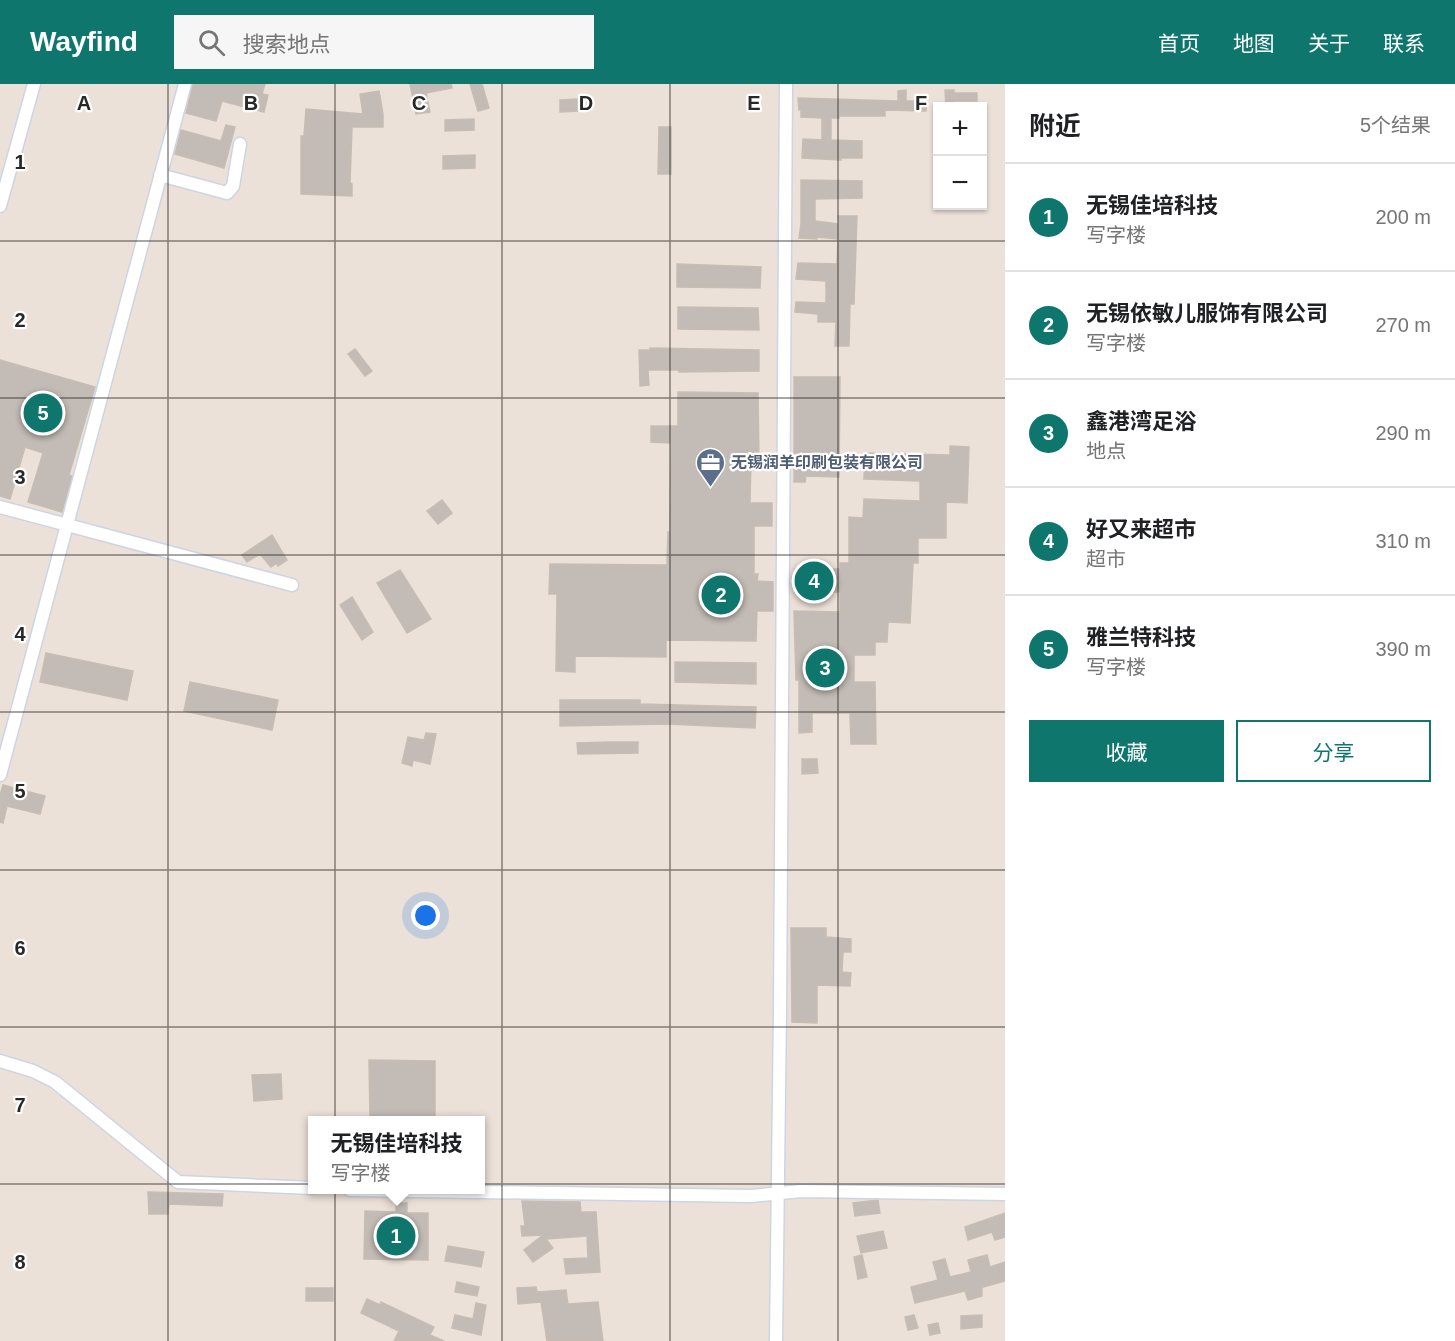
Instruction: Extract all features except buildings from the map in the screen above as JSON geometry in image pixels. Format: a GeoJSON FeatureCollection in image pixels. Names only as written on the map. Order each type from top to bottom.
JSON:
{"type":"FeatureCollection","features":[{"type":"Feature","properties":{"kind":"street"},"geometry":{"type":"LineString","coordinates":[[0,206],[34,84]]}},
{"type":"Feature","properties":{"kind":"street"},"geometry":{"type":"LineString","coordinates":[[0,775],[185,84]]}},
{"type":"Feature","properties":{"kind":"street"},"geometry":{"type":"LineString","coordinates":[[776,1341],[786,84]]}},
{"type":"Feature","properties":{"kind":"street"},"geometry":{"type":"LineString","coordinates":[[160,175],[227,193],[232,186],[240,144]]}},
{"type":"Feature","properties":{"kind":"street"},"geometry":{"type":"LineString","coordinates":[[0,507],[292,585]]}},
{"type":"Feature","properties":{"kind":"street"},"geometry":{"type":"LineString","coordinates":[[0,1062],[33,1071],[56,1082],[178,1182],[308,1188]]}},
{"type":"Feature","properties":{"kind":"street"},"geometry":{"type":"LineString","coordinates":[[485,1192],[751,1196],[801,1191],[1005,1194]]}},
{"type":"Feature","properties":{"kind":"place","name":"雅兰特科技"},"geometry":{"type":"Point","coordinates":[43,413]}},
{"type":"Feature","properties":{"kind":"place","name":"无锡润羊印刷包装有限公司"},"geometry":{"type":"Point","coordinates":[710,488]}},
{"type":"Feature","properties":{"kind":"place","name":"好又来超市"},"geometry":{"type":"Point","coordinates":[814,581]}},
{"type":"Feature","properties":{"kind":"place","name":"无锡依敏儿服饰有限公司"},"geometry":{"type":"Point","coordinates":[721,595]}},
{"type":"Feature","properties":{"kind":"place","name":"鑫港湾足浴"},"geometry":{"type":"Point","coordinates":[825,668]}},
{"type":"Feature","properties":{"kind":"place","name":"无锡佳培科技"},"geometry":{"type":"Point","coordinates":[396,1236]}}]}
